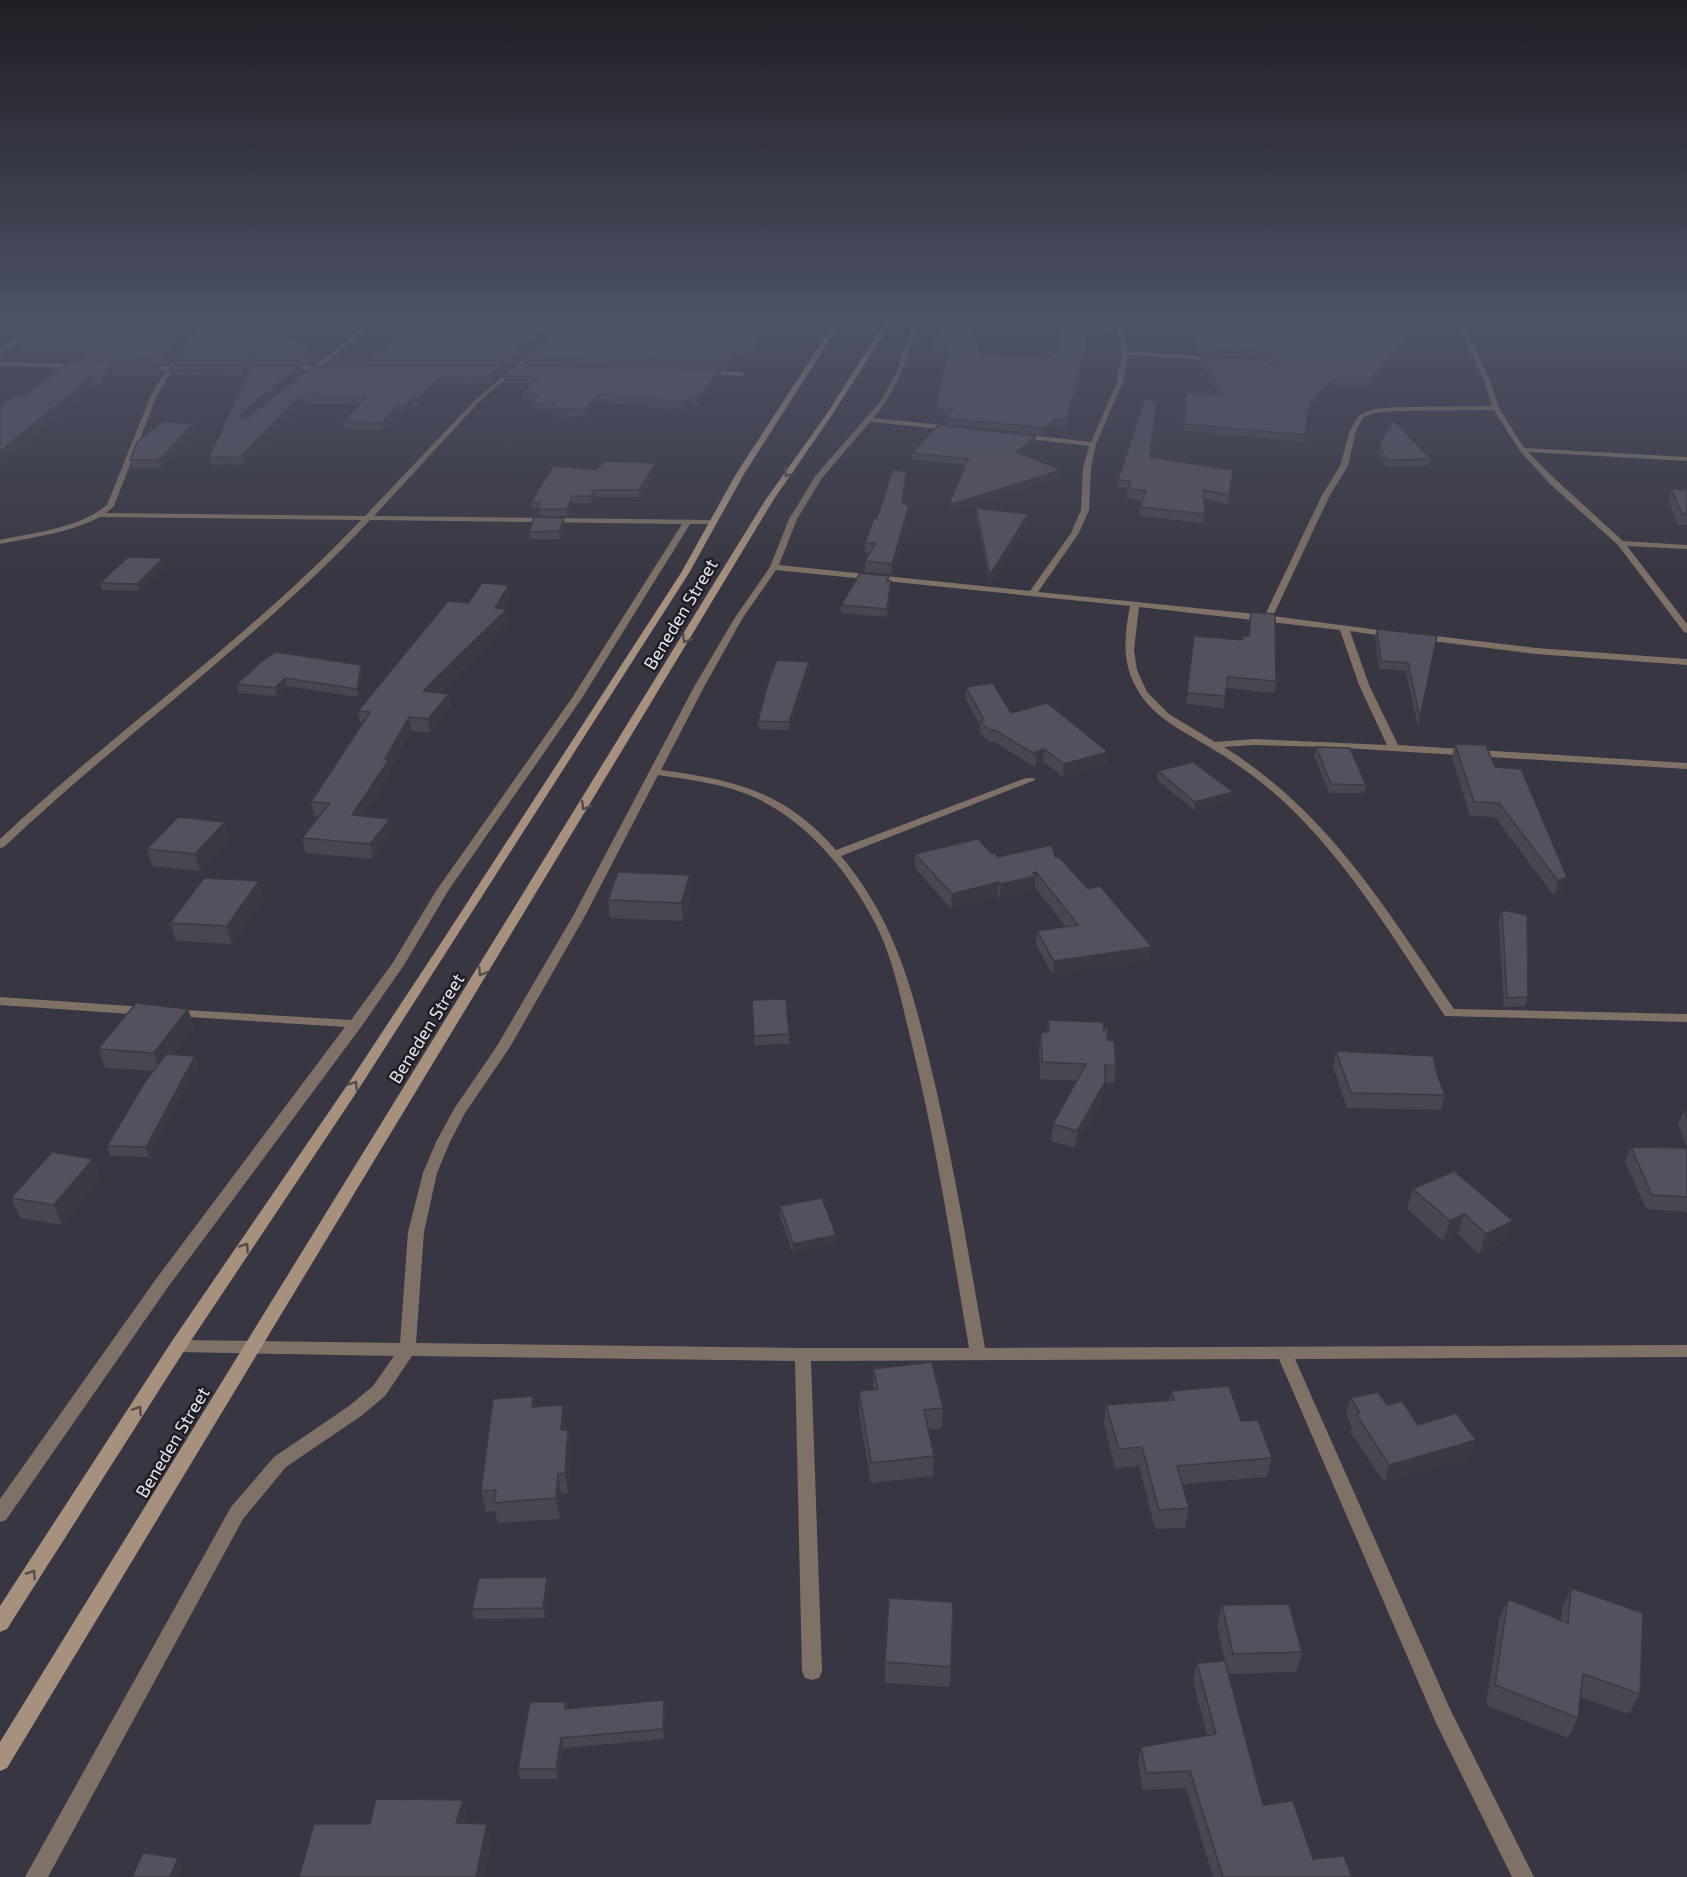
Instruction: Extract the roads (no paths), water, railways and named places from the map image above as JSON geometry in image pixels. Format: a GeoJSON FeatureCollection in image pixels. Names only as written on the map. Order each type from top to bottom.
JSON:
{"type":"FeatureCollection","features":[{"type":"Feature","properties":{"kind":"main road","name":"Beneden Street"},"geometry":{"type":"LineString","coordinates":[[0,1623],[178,1346],[447,943],[560,764],[685,573],[740,474],[783,407]]}},
{"type":"Feature","properties":{"kind":"main road","name":"Beneden Street"},"geometry":{"type":"LineString","coordinates":[[0,1761],[252,1346],[615,757],[770,499],[834,407]]}},
{"type":"Feature","properties":{"kind":"street"},"geometry":{"type":"LineString","coordinates":[[102,515],[110,506],[149,407]]}},
{"type":"Feature","properties":{"kind":"street"},"geometry":{"type":"LineString","coordinates":[[0,845],[52,795],[251,629],[346,541],[472,407]]}},
{"type":"Feature","properties":{"kind":"street"},"geometry":{"type":"LineString","coordinates":[[36,1877],[237,1513],[280,1462],[355,1411],[379,1390],[408,1348],[416,1232],[430,1173],[442,1142],[459,1112],[503,1047],[579,916],[738,619],[774,567],[793,519],[819,477],[880,407]]}},
{"type":"Feature","properties":{"kind":"street"},"geometry":{"type":"LineString","coordinates":[[1033,593],[1075,533],[1085,510],[1087,468],[1110,407]]}},
{"type":"Feature","properties":{"kind":"street"},"geometry":{"type":"LineString","coordinates":[[1268,618],[1326,495],[1344,466],[1353,430],[1361,416],[1374,411],[1395,409],[1496,408],[1522,450],[1553,482],[1621,543],[1687,630]]}},
{"type":"Feature","properties":{"kind":"street"},"geometry":{"type":"LineString","coordinates":[[868,420],[966,430]]}},
{"type":"Feature","properties":{"kind":"street"},"geometry":{"type":"LineString","coordinates":[[1012,435],[1094,444]]}},
{"type":"Feature","properties":{"kind":"street"},"geometry":{"type":"LineString","coordinates":[[1522,450],[1687,459]]}},
{"type":"Feature","properties":{"kind":"street"},"geometry":{"type":"LineString","coordinates":[[0,542],[102,515],[712,522]]}},
{"type":"Feature","properties":{"kind":"street"},"geometry":{"type":"LineString","coordinates":[[0,1514],[162,1283],[398,965],[442,891],[577,698],[687,522]]}},
{"type":"Feature","properties":{"kind":"street"},"geometry":{"type":"LineString","coordinates":[[1621,543],[1687,547]]}},
{"type":"Feature","properties":{"kind":"street"},"geometry":{"type":"LineString","coordinates":[[774,567],[1268,618],[1536,651],[1687,662]]}},
{"type":"Feature","properties":{"kind":"street"},"geometry":{"type":"LineString","coordinates":[[1135,605],[1127,643],[1132,671],[1144,694],[1160,711],[1213,745],[1284,796],[1320,831],[1363,884],[1450,1013],[1687,1018]]}},
{"type":"Feature","properties":{"kind":"street"},"geometry":{"type":"LineString","coordinates":[[1344,628],[1364,685],[1394,748]]}},
{"type":"Feature","properties":{"kind":"street"},"geometry":{"type":"LineString","coordinates":[[1213,745],[1266,742],[1687,766]]}},
{"type":"Feature","properties":{"kind":"street"},"geometry":{"type":"LineString","coordinates":[[655,772],[719,782],[750,791],[778,805],[812,831],[836,854],[861,890],[885,933],[907,999],[936,1110],[978,1355]]}},
{"type":"Feature","properties":{"kind":"street"},"geometry":{"type":"LineString","coordinates":[[836,854],[1030,780]]}},
{"type":"Feature","properties":{"kind":"street"},"geometry":{"type":"LineString","coordinates":[[0,1001],[356,1024]]}},
{"type":"Feature","properties":{"kind":"street"},"geometry":{"type":"LineString","coordinates":[[178,1346],[802,1355],[1687,1351]]}},
{"type":"Feature","properties":{"kind":"street"},"geometry":{"type":"LineString","coordinates":[[1284,1352],[1443,1716],[1523,1877]]}},
{"type":"Feature","properties":{"kind":"street"},"geometry":{"type":"LineString","coordinates":[[802,1355],[812,1671]]}}]}
